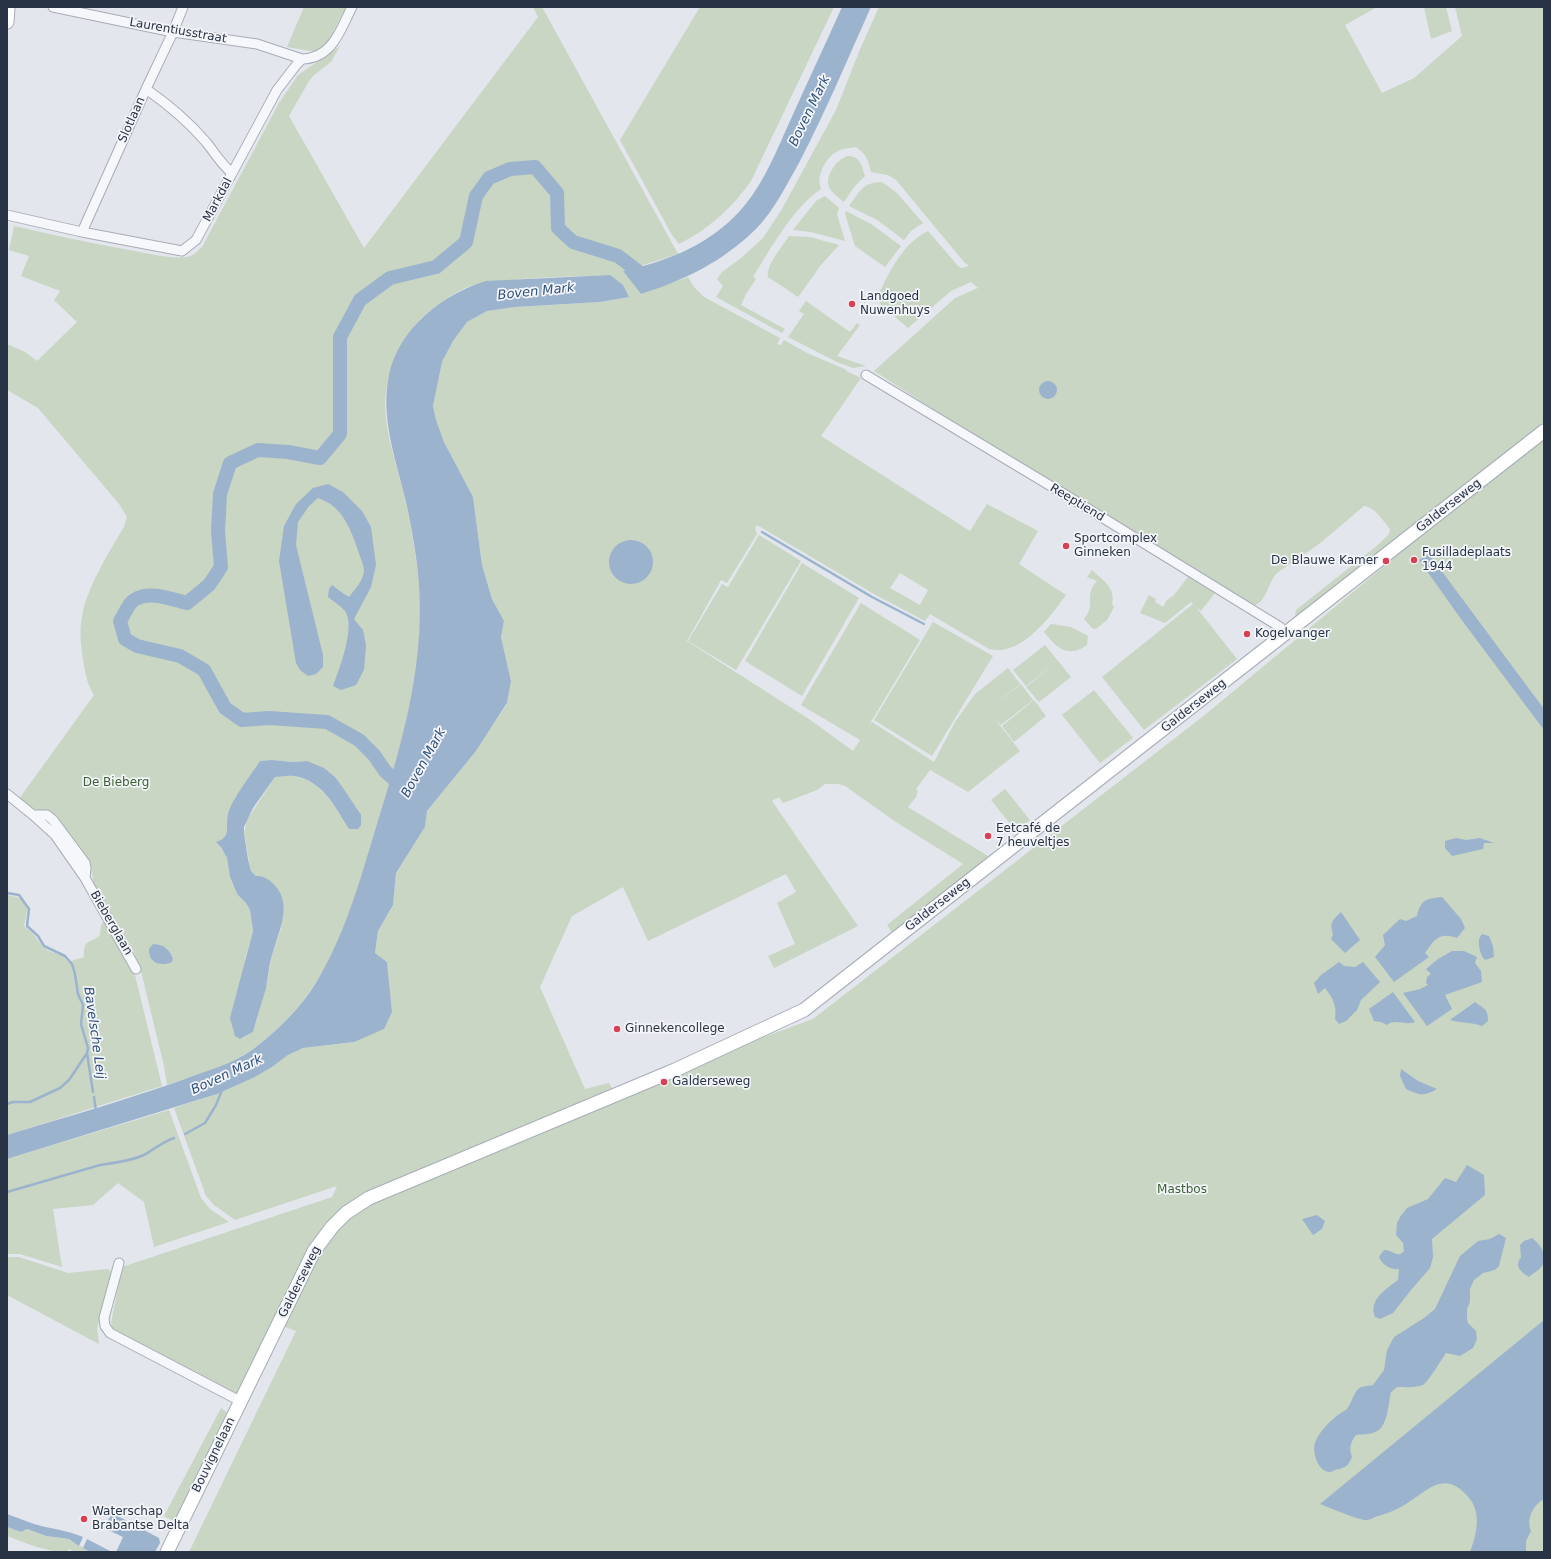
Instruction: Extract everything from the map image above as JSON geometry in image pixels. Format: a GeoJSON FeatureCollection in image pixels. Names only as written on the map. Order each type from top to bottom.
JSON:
{"type":"FeatureCollection","features":[{"type":"Feature","properties":{"kind":"street"},"geometry":{"type":"LineString","coordinates":[[7,22],[8,7]]}},
{"type":"Feature","properties":{"kind":"street","name":"Laurentiusstraat"},"geometry":{"type":"LineString","coordinates":[[53,7],[174,32],[257,44],[302,59]]}},
{"type":"Feature","properties":{"kind":"street","name":"Slotlaan"},"geometry":{"type":"LineString","coordinates":[[82,232],[146,89],[174,32],[183,7]]}},
{"type":"Feature","properties":{"kind":"street"},"geometry":{"type":"LineString","coordinates":[[302,59],[312,59],[326,52],[337,38],[352,7]]}},
{"type":"Feature","properties":{"kind":"street","name":"Markdal"},"geometry":{"type":"LineString","coordinates":[[7,215],[82,232],[182,251],[196,240],[277,90],[302,59]]}},
{"type":"Feature","properties":{"kind":"street"},"geometry":{"type":"LineString","coordinates":[[146,89],[174,109],[206,142],[223,166],[232,173]]}},
{"type":"Feature","properties":{"kind":"street","name":"Reeptiend"},"geometry":{"type":"LineString","coordinates":[[866,375],[1280,627],[1286,634]]}},
{"type":"Feature","properties":{"kind":"street","name":"Galderseweg"},"geometry":{"type":"LineString","coordinates":[[240,1401],[314,1251],[332,1227],[346,1213],[369,1198],[675,1070],[804,1010],[1544,431]]}},
{"type":"Feature","properties":{"kind":"street","name":"Bieberglaan"},"geometry":{"type":"LineString","coordinates":[[7,794],[33,815],[54,835],[85,878],[136,969]]}},
{"type":"Feature","properties":{"kind":"street"},"geometry":{"type":"LineString","coordinates":[[119,1263],[104,1318],[105,1326],[110,1333],[240,1401]]}},
{"type":"Feature","properties":{"kind":"street","name":"Bouvignelaan"},"geometry":{"type":"LineString","coordinates":[[167,1552],[240,1401]]}},
{"type":"Feature","properties":{"kind":"green space"},"geometry":{"type":"Polygon","coordinates":[[[304,7],[346,7],[324,49],[316,52],[287,47],[304,7]]]}},
{"type":"Feature","properties":{"kind":"green space","name":"Mastbos"},"geometry":{"type":"Polygon","coordinates":[[[533,7],[542,7],[678,254],[624,271],[641,294],[688,277],[694,287],[704,297],[780,338],[777,344],[781,345],[784,340],[807,353],[847,370],[846,371],[861,378],[821,436],[970,531],[987,504],[1038,531],[1019,564],[1066,595],[1043,624],[1023,641],[1012,647],[1001,650],[989,649],[930,614],[925,621],[874,594],[757,525],[755,528],[757,534],[727,583],[721,580],[687,641],[809,719],[853,751],[860,740],[801,705],[861,603],[920,640],[868,727],[872,722],[934,762],[955,722],[975,694],[1008,668],[1020,684],[988,710],[1021,684],[1033,700],[1001,725],[995,719],[1020,751],[968,792],[930,770],[916,789],[918,791],[916,797],[908,807],[993,859],[895,937],[887,925],[963,864],[896,822],[845,786],[838,784],[825,784],[817,790],[783,803],[779,797],[772,801],[858,926],[774,968],[768,956],[795,944],[777,903],[796,892],[786,874],[648,941],[623,887],[572,916],[540,987],[585,1089],[609,1083],[614,1092],[813,1019],[1206,714],[1412,543],[1404,534],[1298,617],[1295,617],[1296,610],[1379,544],[1389,534],[1390,529],[1379,515],[1372,509],[1364,506],[1319,544],[1277,573],[1264,596],[1258,604],[1253,606],[947,418],[874,371],[955,298],[978,288],[971,282],[951,291],[908,328],[881,305],[878,300],[878,296],[892,268],[911,243],[928,231],[958,266],[961,268],[969,266],[964,262],[896,180],[888,175],[871,172],[869,164],[863,153],[856,147],[838,151],[829,158],[821,173],[821,189],[801,207],[783,229],[753,277],[756,279],[741,305],[785,329],[782,333],[716,297],[723,286],[717,279],[722,272],[741,258],[763,238],[782,209],[836,110],[861,47],[879,7],[1377,7],[1345,25],[1382,93],[1413,79],[1462,36],[1455,7],[1544,7],[1544,1552],[189,1552],[296,1331],[274,1323],[237,1397],[114,1331],[111,1323],[122,1267],[332,1197],[337,1186],[235,1220],[214,1205],[206,1196],[174,1108],[217,1094],[253,1078],[272,1067],[288,1055],[303,1048],[354,1042],[392,1012],[387,962],[375,953],[378,931],[393,905],[396,873],[425,827],[427,811],[476,751],[507,704],[511,681],[501,637],[504,621],[492,599],[482,565],[473,497],[444,442],[436,421],[433,406],[442,362],[453,341],[467,322],[487,311],[515,307],[600,302],[629,297],[610,275],[525,279],[480,284],[464,288],[456,292],[424,316],[412,330],[390,373],[386,392],[385,408],[390,440],[406,503],[415,553],[419,583],[419,647],[415,678],[402,741],[360,882],[352,906],[332,954],[306,997],[289,1017],[263,1041],[234,1061],[167,1085],[164,1066],[140,967],[132,948],[92,882],[93,878],[91,870],[59,822],[38,814],[19,799],[94,695],[88,682],[83,660],[80,633],[81,622],[84,606],[93,583],[124,527],[127,517],[119,504],[38,408],[7,390],[7,344],[25,352],[37,361],[77,322],[54,300],[60,291],[21,276],[29,256],[9,250],[14,226],[85,242],[158,255],[187,257],[193,255],[202,247],[279,103],[298,75],[340,46],[331,62],[314,75],[309,81],[289,116],[364,248],[538,17],[533,7]],[[610,557],[610,564],[614,575],[622,582],[634,583],[641,581],[610,557]],[[900,573],[890,588],[920,605],[928,590],[900,573]],[[260,761],[221,847],[227,858],[230,877],[235,889],[250,910],[253,931],[245,959],[243,1038],[253,1032],[266,987],[272,955],[281,929],[283,900],[251,871],[244,834],[247,820],[275,777],[294,776],[312,783],[320,789],[333,804],[349,829],[307,761],[260,761]],[[166,947],[149,949],[151,958],[172,962],[173,957],[166,947]]]}},
{"type":"Feature","properties":{"kind":"green space"},"geometry":{"type":"Polygon","coordinates":[[[700,7],[834,7],[751,181],[728,209],[710,225],[679,244],[672,235],[620,140],[700,7]]]}},
{"type":"Feature","properties":{"kind":"green space"},"geometry":{"type":"Polygon","coordinates":[[[1424,7],[1446,7],[1452,31],[1431,39],[1424,7]]]}},
{"type":"Feature","properties":{"kind":"green space"},"geometry":{"type":"Polygon","coordinates":[[[847,156],[858,159],[865,176],[854,187],[844,202],[832,191],[828,184],[828,179],[839,161],[847,156]]]}},
{"type":"Feature","properties":{"kind":"green space"},"geometry":{"type":"Polygon","coordinates":[[[882,182],[896,192],[923,223],[911,231],[904,240],[877,220],[849,206],[862,188],[870,184],[882,182]]]}},
{"type":"Feature","properties":{"kind":"green space"},"geometry":{"type":"Polygon","coordinates":[[[825,196],[839,208],[837,214],[845,241],[811,232],[793,230],[816,201],[825,196]]]}},
{"type":"Feature","properties":{"kind":"green space"},"geometry":{"type":"Polygon","coordinates":[[[846,211],[871,224],[901,246],[885,267],[855,246],[845,214],[846,211]]]}},
{"type":"Feature","properties":{"kind":"green space"},"geometry":{"type":"Polygon","coordinates":[[[789,236],[810,237],[839,245],[821,265],[798,297],[768,277],[769,267],[789,236]]]}},
{"type":"Feature","properties":{"kind":"green space"},"geometry":{"type":"Polygon","coordinates":[[[806,301],[850,332],[857,323],[860,325],[837,356],[866,366],[853,368],[837,362],[788,337],[804,314],[799,311],[806,301]]]}},
{"type":"Feature","properties":{"kind":"green space"},"geometry":{"type":"Polygon","coordinates":[[[759,535],[801,561],[736,670],[688,641],[722,584],[728,587],[759,535]]]}},
{"type":"Feature","properties":{"kind":"green space"},"geometry":{"type":"Polygon","coordinates":[[[802,563],[859,598],[802,696],[745,661],[802,563]]]}},
{"type":"Feature","properties":{"kind":"green space"},"geometry":{"type":"Polygon","coordinates":[[[1092,570],[1108,585],[1112,593],[1112,604],[1114,607],[1107,620],[1096,629],[1092,628],[1084,619],[1090,609],[1091,591],[1097,581],[1087,577],[1092,570]]]}},
{"type":"Feature","properties":{"kind":"green space"},"geometry":{"type":"Polygon","coordinates":[[[1188,577],[1215,593],[1201,611],[1196,607],[1237,659],[1144,730],[1102,677],[1193,604],[1191,602],[1165,623],[1140,613],[1149,595],[1156,599],[1155,602],[1163,607],[1167,600],[1174,595],[1188,577]]]}},
{"type":"Feature","properties":{"kind":"green space"},"geometry":{"type":"Polygon","coordinates":[[[933,622],[993,656],[932,756],[874,720],[933,622]]]}},
{"type":"Feature","properties":{"kind":"green space"},"geometry":{"type":"Polygon","coordinates":[[[1051,624],[1071,627],[1088,636],[1087,645],[1074,651],[1062,649],[1044,632],[1051,624]]]}},
{"type":"Feature","properties":{"kind":"green space"},"geometry":{"type":"Polygon","coordinates":[[[1045,645],[1058,661],[1026,686],[1013,670],[1045,645]]]}},
{"type":"Feature","properties":{"kind":"green space"},"geometry":{"type":"Polygon","coordinates":[[[1058,661],[1071,677],[1039,702],[1026,687],[1058,661]]]}},
{"type":"Feature","properties":{"kind":"green space"},"geometry":{"type":"Polygon","coordinates":[[[1094,690],[1133,738],[1100,763],[1062,715],[1094,690]]]}},
{"type":"Feature","properties":{"kind":"green space"},"geometry":{"type":"Polygon","coordinates":[[[1034,700],[1046,716],[1014,742],[1002,726],[1034,700]]]}},
{"type":"Feature","properties":{"kind":"green space"},"geometry":{"type":"Polygon","coordinates":[[[1005,789],[1030,820],[1016,831],[991,800],[1005,789]]]}},
{"type":"Feature","properties":{"kind":"green space"},"geometry":{"type":"Polygon","coordinates":[[[7,895],[14,896],[24,901],[28,907],[24,926],[34,935],[43,947],[65,957],[68,962],[84,957],[86,944],[100,935],[101,925],[106,919],[134,971],[162,1086],[7,1135],[7,895]]]}},
{"type":"Feature","properties":{"kind":"green space"},"geometry":{"type":"Polygon","coordinates":[[[169,1110],[201,1198],[210,1209],[229,1222],[154,1247],[144,1202],[118,1183],[93,1205],[53,1209],[62,1267],[20,1254],[7,1254],[7,1159],[169,1110]]]}},
{"type":"Feature","properties":{"kind":"green space"},"geometry":{"type":"Polygon","coordinates":[[[19,1257],[68,1273],[108,1269],[112,1273],[97,1328],[99,1344],[7,1295],[7,1258],[19,1257]]]}},
{"type":"Feature","properties":{"kind":"green space"},"geometry":{"type":"Polygon","coordinates":[[[221,1408],[229,1414],[176,1522],[164,1516],[221,1408]]]}},
{"type":"Feature","properties":{"kind":"green space"},"geometry":{"type":"Polygon","coordinates":[[[7,1527],[21,1532],[27,1529],[46,1536],[69,1539],[90,1552],[75,1552],[69,1549],[66,1552],[58,1552],[36,1547],[7,1536],[7,1527]]]}},
{"type":"Feature","properties":{"kind":"water","name":"Boven Mark"},"geometry":{"type":"Polygon","coordinates":[[[842,7],[871,7],[810,142],[775,205],[756,229],[730,251],[688,276],[641,294],[623,271],[668,258],[697,245],[722,228],[744,207],[752,196],[773,159],[842,7]]]}},
{"type":"Feature","properties":{"kind":"water","name":"Boven Mark"},"geometry":{"type":"Polygon","coordinates":[[[610,275],[623,285],[629,297],[600,302],[515,307],[487,311],[467,322],[453,341],[442,362],[433,406],[436,420],[444,442],[473,497],[482,565],[492,599],[504,621],[501,637],[511,681],[507,703],[476,751],[427,811],[425,827],[396,873],[393,905],[378,931],[375,953],[387,962],[392,1012],[384,1029],[354,1042],[303,1048],[288,1055],[272,1067],[253,1078],[217,1094],[7,1159],[7,1135],[163,1087],[236,1060],[252,1050],[279,1027],[296,1010],[311,991],[327,964],[343,928],[356,891],[401,742],[414,680],[420,617],[416,554],[406,502],[390,439],[386,407],[389,375],[394,358],[402,342],[425,315],[439,304],[470,287],[486,281],[610,275]]]}},
{"type":"Feature","properties":{"kind":"water"},"geometry":{"type":"Polygon","coordinates":[[[1044,381],[1052,381],[1057,386],[1055,397],[1052,399],[1044,399],[1039,394],[1039,386],[1044,381]]]}},
{"type":"Feature","properties":{"kind":"water"},"geometry":{"type":"Polygon","coordinates":[[[328,484],[343,492],[362,511],[371,527],[376,565],[371,587],[354,619],[363,630],[366,645],[364,670],[356,685],[341,690],[333,686],[348,637],[348,618],[345,611],[328,597],[329,589],[332,585],[349,597],[361,581],[364,574],[363,564],[353,536],[345,520],[334,507],[318,498],[309,506],[298,522],[296,545],[323,655],[323,667],[316,674],[308,676],[300,670],[296,663],[279,561],[284,526],[296,504],[313,488],[328,484]]]}},
{"type":"Feature","properties":{"kind":"water"},"geometry":{"type":"Polygon","coordinates":[[[631,540],[643,544],[649,550],[653,562],[649,574],[643,580],[631,584],[619,580],[613,574],[609,562],[613,550],[619,544],[631,540]]]}},
{"type":"Feature","properties":{"kind":"water"},"geometry":{"type":"Polygon","coordinates":[[[1429,554],[1544,709],[1544,730],[1419,560],[1429,554]]]}},
{"type":"Feature","properties":{"kind":"water"},"geometry":{"type":"Polygon","coordinates":[[[272,760],[293,762],[307,761],[324,768],[335,777],[361,815],[361,825],[358,829],[349,829],[333,804],[320,789],[304,779],[294,776],[275,777],[253,808],[244,827],[251,871],[256,876],[261,876],[269,880],[277,888],[282,896],[284,908],[271,959],[266,988],[253,1032],[240,1039],[235,1036],[230,1018],[253,931],[250,910],[235,889],[230,877],[227,858],[221,847],[216,842],[221,840],[226,835],[227,819],[230,808],[247,780],[260,761],[272,760]]]}},
{"type":"Feature","properties":{"kind":"water"},"geometry":{"type":"Polygon","coordinates":[[[1456,838],[1466,840],[1480,838],[1494,843],[1484,843],[1483,849],[1452,856],[1445,848],[1445,841],[1456,838]]]}},
{"type":"Feature","properties":{"kind":"water"},"geometry":{"type":"Polygon","coordinates":[[[1442,897],[1461,919],[1465,928],[1457,938],[1442,936],[1438,938],[1425,953],[1429,957],[1394,982],[1375,957],[1385,945],[1383,935],[1400,919],[1406,921],[1417,916],[1420,906],[1428,899],[1442,897]]]}},
{"type":"Feature","properties":{"kind":"water"},"geometry":{"type":"Polygon","coordinates":[[[1341,912],[1360,940],[1345,953],[1331,939],[1333,935],[1332,922],[1341,912]]]}},
{"type":"Feature","properties":{"kind":"water"},"geometry":{"type":"Polygon","coordinates":[[[1482,934],[1489,936],[1493,946],[1494,957],[1485,960],[1479,947],[1479,939],[1482,934]]]}},
{"type":"Feature","properties":{"kind":"water"},"geometry":{"type":"Polygon","coordinates":[[[153,944],[163,946],[168,949],[173,958],[172,962],[160,964],[153,961],[149,954],[149,949],[153,944]]]}},
{"type":"Feature","properties":{"kind":"water"},"geometry":{"type":"Polygon","coordinates":[[[1452,951],[1464,951],[1477,957],[1475,963],[1481,971],[1482,982],[1445,995],[1452,1009],[1427,1026],[1403,993],[1420,989],[1428,985],[1426,983],[1427,977],[1431,974],[1426,969],[1438,959],[1452,951]]]}},
{"type":"Feature","properties":{"kind":"water"},"geometry":{"type":"Polygon","coordinates":[[[1339,962],[1344,966],[1355,967],[1363,962],[1380,982],[1361,1000],[1357,1010],[1346,1021],[1339,1024],[1335,1019],[1335,1006],[1330,995],[1325,988],[1318,994],[1314,983],[1321,975],[1339,962]]]}},
{"type":"Feature","properties":{"kind":"water"},"geometry":{"type":"Polygon","coordinates":[[[1393,992],[1415,1022],[1393,1022],[1387,1025],[1374,1021],[1369,1009],[1393,992]]]}},
{"type":"Feature","properties":{"kind":"water"},"geometry":{"type":"Polygon","coordinates":[[[1475,1002],[1485,1009],[1487,1014],[1488,1021],[1482,1026],[1450,1020],[1475,1002]]]}},
{"type":"Feature","properties":{"kind":"water"},"geometry":{"type":"Polygon","coordinates":[[[1401,1069],[1418,1081],[1437,1089],[1422,1094],[1406,1089],[1400,1076],[1401,1069]]]}},
{"type":"Feature","properties":{"kind":"water"},"geometry":{"type":"Polygon","coordinates":[[[1467,1165],[1484,1175],[1485,1195],[1432,1239],[1433,1257],[1430,1268],[1393,1313],[1380,1319],[1375,1317],[1373,1311],[1376,1300],[1384,1291],[1398,1280],[1399,1269],[1393,1269],[1387,1266],[1379,1257],[1384,1250],[1397,1254],[1404,1251],[1403,1243],[1396,1235],[1397,1223],[1400,1217],[1407,1208],[1428,1199],[1445,1178],[1456,1182],[1467,1165]]]}},
{"type":"Feature","properties":{"kind":"water"},"geometry":{"type":"Polygon","coordinates":[[[1317,1215],[1325,1221],[1322,1229],[1313,1235],[1302,1219],[1317,1215]]]}},
{"type":"Feature","properties":{"kind":"water"},"geometry":{"type":"Polygon","coordinates":[[[1499,1234],[1506,1238],[1499,1266],[1495,1270],[1483,1273],[1474,1280],[1470,1289],[1470,1302],[1467,1309],[1467,1320],[1476,1331],[1477,1339],[1473,1348],[1460,1356],[1446,1353],[1423,1385],[1413,1387],[1397,1387],[1391,1392],[1383,1426],[1379,1430],[1370,1434],[1356,1435],[1351,1443],[1352,1457],[1347,1465],[1331,1472],[1326,1471],[1319,1466],[1315,1456],[1314,1447],[1321,1431],[1346,1410],[1358,1389],[1373,1385],[1384,1370],[1387,1350],[1394,1337],[1424,1318],[1435,1309],[1460,1256],[1478,1241],[1490,1239],[1499,1234]]]}},
{"type":"Feature","properties":{"kind":"water"},"geometry":{"type":"Polygon","coordinates":[[[1532,1238],[1543,1250],[1545,1258],[1541,1268],[1529,1277],[1519,1269],[1518,1264],[1521,1257],[1520,1245],[1524,1241],[1532,1238]]]}},
{"type":"Feature","properties":{"kind":"water"},"geometry":{"type":"Polygon","coordinates":[[[1544,1320],[1544,1499],[1537,1505],[1530,1517],[1529,1522],[1531,1531],[1526,1541],[1526,1552],[1470,1552],[1477,1526],[1474,1505],[1461,1490],[1446,1483],[1430,1487],[1406,1504],[1368,1520],[1351,1516],[1320,1504],[1544,1320]]]}},
{"type":"Feature","properties":{"kind":"water"},"geometry":{"type":"Polygon","coordinates":[[[112,1513],[159,1538],[160,1543],[155,1552],[116,1552],[123,1537],[104,1528],[112,1513]]]}},
{"type":"Feature","properties":{"kind":"water"},"geometry":{"type":"Polygon","coordinates":[[[7,1514],[34,1524],[83,1537],[79,1546],[69,1539],[46,1536],[27,1529],[21,1532],[7,1527],[7,1514]]]}},
{"type":"Feature","properties":{"kind":"water"},"geometry":{"type":"Polygon","coordinates":[[[87,1539],[112,1552],[90,1552],[83,1548],[87,1539]]]}},
{"type":"Feature","properties":{"kind":"waterway","name":"Boven Mark"},"geometry":{"type":"LineString","coordinates":[[405,789],[385,771],[374,755],[359,740],[327,722],[269,718],[242,720],[225,708],[204,670],[180,656],[137,646],[125,639],[120,621],[130,604],[140,597],[160,596],[187,603],[209,585],[221,567],[218,531],[220,494],[230,463],[258,450],[288,452],[320,458],[340,434],[340,337],[360,300],[390,278],[436,267],[466,242],[476,196],[489,178],[510,169],[535,167],[557,193],[558,228],[573,242],[618,256],[647,278]]}},
{"type":"Feature","properties":{"kind":"waterway"},"geometry":{"type":"LineString","coordinates":[[762,532],[872,597],[924,624]]}},
{"type":"Feature","properties":{"kind":"waterway","name":"Bavelsche Leij"},"geometry":{"type":"LineString","coordinates":[[7,893],[19,895],[29,909],[27,926],[38,936],[44,946],[65,956],[72,964],[78,994],[83,1005],[81,1024],[88,1048],[87,1053],[93,1092]]}},
{"type":"Feature","properties":{"kind":"waterway"},"geometry":{"type":"LineString","coordinates":[[7,1104],[13,1102],[30,1102],[60,1088],[69,1080],[87,1053]]}},
{"type":"Feature","properties":{"kind":"waterway","name":"Boven Mark"},"geometry":{"type":"LineString","coordinates":[[185,1134],[205,1123],[216,1105],[222,1090]]}},
{"type":"Feature","properties":{"kind":"waterway","name":"Bavelsche Leij"},"geometry":{"type":"LineString","coordinates":[[94,1097],[96,1111]]}},
{"type":"Feature","properties":{"kind":"waterway"},"geometry":{"type":"LineString","coordinates":[[7,1192],[100,1165],[134,1159],[174,1138]]}},
{"type":"Feature","properties":{"kind":"place","name":"Landgoed Nuwenhuys"},"geometry":{"type":"Point","coordinates":[852,304]}},
{"type":"Feature","properties":{"kind":"place","name":"Sportcomplex Ginneken"},"geometry":{"type":"Point","coordinates":[1066,546]}},
{"type":"Feature","properties":{"kind":"place","name":"Fusilladeplaats 1944"},"geometry":{"type":"Point","coordinates":[1414,560]}},
{"type":"Feature","properties":{"kind":"place","name":"De Blauwe Kamer"},"geometry":{"type":"Point","coordinates":[1386,561]}},
{"type":"Feature","properties":{"kind":"place","name":"Kogelvanger"},"geometry":{"type":"Point","coordinates":[1247,634]}},
{"type":"Feature","properties":{"kind":"place","name":"Eetcafé de 7 heuveltjes"},"geometry":{"type":"Point","coordinates":[988,836]}},
{"type":"Feature","properties":{"kind":"place","name":"Ginnekencollege"},"geometry":{"type":"Point","coordinates":[617,1029]}},
{"type":"Feature","properties":{"kind":"place","name":"Galderseweg"},"geometry":{"type":"Point","coordinates":[664,1082]}},
{"type":"Feature","properties":{"kind":"place","name":"Waterschap Brabantse Delta"},"geometry":{"type":"Point","coordinates":[84,1519]}},
{"type":"Feature","properties":{"kind":"park label","name":"De Bieberg"},"geometry":{"type":"Point","coordinates":[116,783]}}]}
